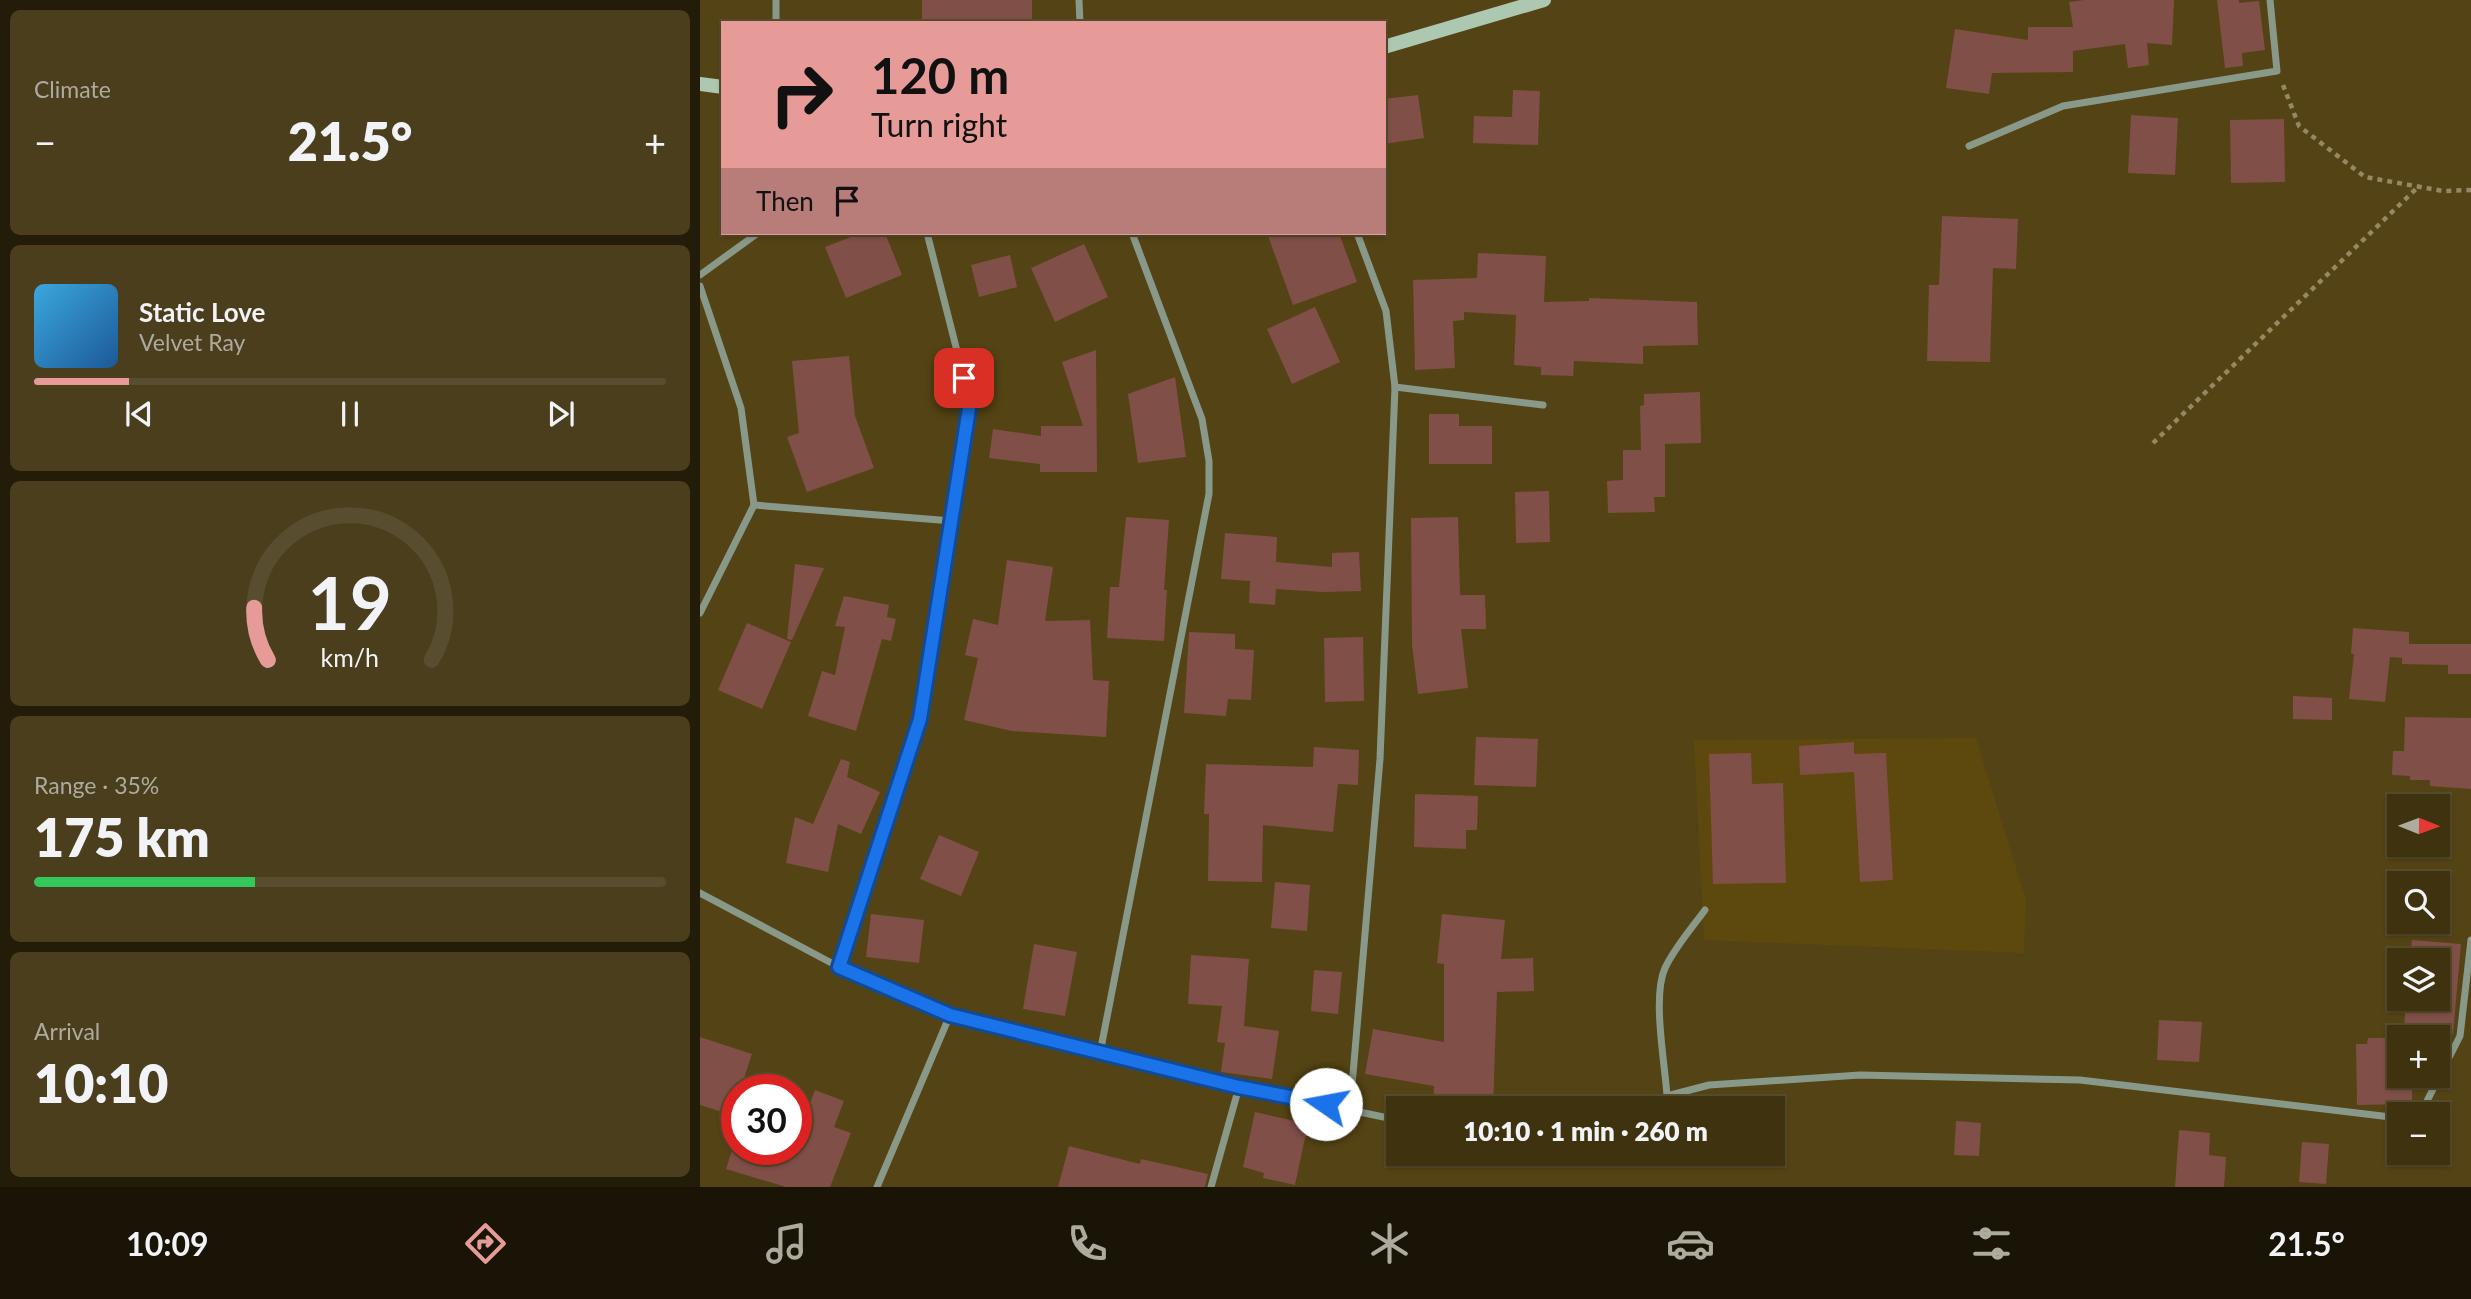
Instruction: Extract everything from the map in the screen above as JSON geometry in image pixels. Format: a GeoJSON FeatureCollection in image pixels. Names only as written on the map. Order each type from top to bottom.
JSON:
{"type":"FeatureCollection","features":[{"type":"Feature","properties":{"kind":"street"},"geometry":{"type":"LineString","coordinates":[[775,21],[776,0]]}},
{"type":"Feature","properties":{"kind":"street"},"geometry":{"type":"LineString","coordinates":[[1079,0],[1080,21]]}},
{"type":"Feature","properties":{"kind":"street"},"geometry":{"type":"LineString","coordinates":[[1386,46],[1544,0]]}},
{"type":"Feature","properties":{"kind":"street"},"geometry":{"type":"LineString","coordinates":[[1969,146],[2063,106],[2277,71],[2270,0]]}},
{"type":"Feature","properties":{"kind":"street"},"geometry":{"type":"LineString","coordinates":[[700,84],[721,87]]}},
{"type":"Feature","properties":{"kind":"street"},"geometry":{"type":"LineString","coordinates":[[700,275],[755,235]]}},
{"type":"Feature","properties":{"kind":"street"},"geometry":{"type":"LineString","coordinates":[[839,967],[920,719],[970,402],[928,235]]}},
{"type":"Feature","properties":{"kind":"street"},"geometry":{"type":"LineString","coordinates":[[1100,1053],[1209,494],[1209,461],[1202,419],[1133,235]]}},
{"type":"Feature","properties":{"kind":"street"},"geometry":{"type":"LineString","coordinates":[[1350,1109],[1380,759],[1395,387],[1386,311],[1358,235]]}},
{"type":"Feature","properties":{"kind":"street"},"geometry":{"type":"LineString","coordinates":[[700,286],[741,408],[754,505],[700,613]]}},
{"type":"Feature","properties":{"kind":"street"},"geometry":{"type":"LineString","coordinates":[[1395,387],[1543,405]]}},
{"type":"Feature","properties":{"kind":"street"},"geometry":{"type":"LineString","coordinates":[[754,505],[952,521]]}},
{"type":"Feature","properties":{"kind":"street"},"geometry":{"type":"LineString","coordinates":[[700,893],[839,967],[950,1015],[1239,1087],[1386,1117]]}},
{"type":"Feature","properties":{"kind":"street"},"geometry":{"type":"LineString","coordinates":[[1704,910],[1674,951],[1658,990],[1667,1096],[1709,1085],[1860,1075],[2080,1080],[2387,1117]]}},
{"type":"Feature","properties":{"kind":"street"},"geometry":{"type":"LineString","coordinates":[[2427,1102],[2460,1036],[2471,940]]}},
{"type":"Feature","properties":{"kind":"street"},"geometry":{"type":"LineString","coordinates":[[877,1187],[950,1015]]}},
{"type":"Feature","properties":{"kind":"street"},"geometry":{"type":"LineString","coordinates":[[1211,1187],[1239,1087]]}},
{"type":"Feature","properties":{"kind":"path"},"geometry":{"type":"LineString","coordinates":[[2277,71],[2299,126],[2365,177],[2443,191],[2471,190]]}},
{"type":"Feature","properties":{"kind":"path"},"geometry":{"type":"LineString","coordinates":[[2153,443],[2419,187]]}},
{"type":"Feature","properties":{"kind":"shaded area"},"geometry":{"type":"Polygon","coordinates":[[[1976,738],[2026,900],[2024,953],[1704,940],[1694,740],[1976,738]]]}},
{"type":"Feature","properties":{"kind":"building"},"geometry":{"type":"Polygon","coordinates":[[[922,0],[1032,0],[1032,21],[922,21],[922,0]]]}},
{"type":"Feature","properties":{"kind":"building"},"geometry":{"type":"Polygon","coordinates":[[[2174,0],[2172,45],[2147,43],[2149,65],[2128,68],[2125,44],[2073,51],[2073,72],[1992,73],[1989,94],[1946,88],[1955,29],[2028,40],[2028,27],[2073,27],[2069,2],[2174,0]]]}},
{"type":"Feature","properties":{"kind":"building"},"geometry":{"type":"Polygon","coordinates":[[[2217,0],[2239,0],[2239,3],[2259,1],[2265,50],[2242,53],[2243,66],[2225,68],[2217,0]]]}},
{"type":"Feature","properties":{"kind":"building"},"geometry":{"type":"Polygon","coordinates":[[[1513,90],[1540,91],[1538,145],[1473,143],[1474,116],[1512,117],[1513,90]]]}},
{"type":"Feature","properties":{"kind":"building"},"geometry":{"type":"Polygon","coordinates":[[[1418,95],[1424,138],[1386,144],[1386,99],[1418,95]]]}},
{"type":"Feature","properties":{"kind":"building"},"geometry":{"type":"Polygon","coordinates":[[[2131,115],[2178,118],[2175,175],[2128,173],[2131,115]]]}},
{"type":"Feature","properties":{"kind":"building"},"geometry":{"type":"Polygon","coordinates":[[[2284,119],[2285,182],[2231,183],[2230,120],[2284,119]]]}},
{"type":"Feature","properties":{"kind":"building"},"geometry":{"type":"Polygon","coordinates":[[[1942,216],[2018,219],[2016,269],[1993,268],[1990,362],[1927,361],[1929,285],[1939,285],[1942,216]]]}},
{"type":"Feature","properties":{"kind":"building"},"geometry":{"type":"Polygon","coordinates":[[[856,235],[886,235],[902,275],[846,298],[825,247],[856,235]]]}},
{"type":"Feature","properties":{"kind":"building"},"geometry":{"type":"Polygon","coordinates":[[[1268,235],[1340,235],[1357,282],[1293,305],[1268,235]]]}},
{"type":"Feature","properties":{"kind":"building"},"geometry":{"type":"Polygon","coordinates":[[[1084,244],[1108,297],[1055,322],[1031,268],[1084,244]]]}},
{"type":"Feature","properties":{"kind":"building"},"geometry":{"type":"Polygon","coordinates":[[[1478,253],[1546,256],[1544,302],[1589,301],[1589,298],[1697,302],[1698,345],[1643,346],[1643,364],[1574,361],[1573,376],[1541,375],[1541,367],[1514,365],[1516,315],[1464,312],[1464,320],[1453,321],[1455,368],[1415,370],[1413,280],[1477,278],[1478,253]]]}},
{"type":"Feature","properties":{"kind":"building"},"geometry":{"type":"Polygon","coordinates":[[[1010,255],[1017,287],[979,297],[971,265],[1010,255]]]}},
{"type":"Feature","properties":{"kind":"building"},"geometry":{"type":"Polygon","coordinates":[[[1315,307],[1340,362],[1292,384],[1267,329],[1315,307]]]}},
{"type":"Feature","properties":{"kind":"building"},"geometry":{"type":"Polygon","coordinates":[[[1096,350],[1097,472],[1040,472],[1040,464],[989,458],[993,429],[1041,436],[1041,426],[1083,426],[1062,362],[1096,350]]]}},
{"type":"Feature","properties":{"kind":"building"},"geometry":{"type":"Polygon","coordinates":[[[849,356],[855,416],[874,468],[807,492],[787,437],[799,433],[792,361],[849,356]]]}},
{"type":"Feature","properties":{"kind":"building"},"geometry":{"type":"Polygon","coordinates":[[[1175,377],[1186,457],[1138,463],[1128,394],[1175,377]]]}},
{"type":"Feature","properties":{"kind":"building"},"geometry":{"type":"Polygon","coordinates":[[[1700,392],[1701,443],[1665,444],[1665,497],[1654,497],[1655,512],[1608,513],[1607,481],[1623,480],[1623,450],[1641,450],[1640,406],[1644,405],[1644,394],[1700,392]]]}},
{"type":"Feature","properties":{"kind":"building"},"geometry":{"type":"Polygon","coordinates":[[[1429,414],[1459,414],[1459,426],[1492,426],[1492,464],[1429,464],[1429,414]]]}},
{"type":"Feature","properties":{"kind":"building"},"geometry":{"type":"Polygon","coordinates":[[[1549,491],[1550,542],[1516,543],[1515,492],[1549,491]]]}},
{"type":"Feature","properties":{"kind":"building"},"geometry":{"type":"Polygon","coordinates":[[[1126,517],[1169,520],[1164,590],[1167,590],[1164,641],[1107,638],[1110,587],[1119,587],[1126,517]]]}},
{"type":"Feature","properties":{"kind":"building"},"geometry":{"type":"Polygon","coordinates":[[[1458,517],[1460,595],[1485,595],[1486,629],[1461,629],[1468,688],[1418,694],[1412,645],[1411,518],[1458,517]]]}},
{"type":"Feature","properties":{"kind":"building"},"geometry":{"type":"Polygon","coordinates":[[[1225,533],[1277,537],[1276,562],[1332,567],[1332,553],[1359,552],[1361,591],[1276,589],[1275,605],[1249,603],[1250,581],[1221,579],[1225,533]]]}},
{"type":"Feature","properties":{"kind":"building"},"geometry":{"type":"Polygon","coordinates":[[[1007,560],[1053,567],[1045,621],[1090,620],[1093,680],[1109,681],[1106,737],[1012,731],[964,720],[978,658],[965,655],[973,619],[998,625],[1007,560]]]}},
{"type":"Feature","properties":{"kind":"building"},"geometry":{"type":"Polygon","coordinates":[[[795,564],[824,568],[792,640],[787,639],[795,564]]]}},
{"type":"Feature","properties":{"kind":"building"},"geometry":{"type":"Polygon","coordinates":[[[844,596],[889,605],[887,617],[896,619],[891,641],[882,639],[856,731],[808,716],[822,671],[835,675],[845,627],[835,626],[844,596]]]}},
{"type":"Feature","properties":{"kind":"building"},"geometry":{"type":"Polygon","coordinates":[[[747,623],[791,642],[762,709],[718,690],[747,623]]]}},
{"type":"Feature","properties":{"kind":"building"},"geometry":{"type":"Polygon","coordinates":[[[2353,628],[2409,632],[2409,644],[2471,644],[2471,674],[2448,674],[2448,665],[2402,664],[2402,658],[2390,657],[2385,702],[2349,699],[2354,654],[2351,654],[2353,628]]]}},
{"type":"Feature","properties":{"kind":"building"},"geometry":{"type":"Polygon","coordinates":[[[1189,632],[1235,634],[1235,649],[1254,650],[1251,700],[1228,699],[1226,716],[1184,713],[1189,632]]]}},
{"type":"Feature","properties":{"kind":"building"},"geometry":{"type":"Polygon","coordinates":[[[1363,637],[1364,701],[1325,702],[1324,638],[1363,637]]]}},
{"type":"Feature","properties":{"kind":"building"},"geometry":{"type":"Polygon","coordinates":[[[2293,696],[2332,698],[2332,720],[2293,719],[2293,696]]]}},
{"type":"Feature","properties":{"kind":"building"},"geometry":{"type":"Polygon","coordinates":[[[2405,717],[2471,718],[2471,789],[2430,786],[2430,780],[2410,780],[2410,776],[2392,775],[2393,751],[2404,751],[2405,717]]]}},
{"type":"Feature","properties":{"kind":"building"},"geometry":{"type":"Polygon","coordinates":[[[1476,737],[1538,739],[1536,787],[1474,785],[1476,737]]]}},
{"type":"Feature","properties":{"kind":"building"},"geometry":{"type":"Polygon","coordinates":[[[1854,742],[1854,754],[1886,753],[1893,880],[1860,882],[1854,772],[1800,775],[1799,746],[1854,742]]]}},
{"type":"Feature","properties":{"kind":"building"},"geometry":{"type":"Polygon","coordinates":[[[1314,747],[1359,750],[1358,785],[1338,784],[1333,832],[1263,825],[1262,882],[1208,881],[1209,814],[1204,814],[1206,764],[1313,767],[1314,747]]]}},
{"type":"Feature","properties":{"kind":"building"},"geometry":{"type":"Polygon","coordinates":[[[1751,753],[1752,784],[1783,783],[1786,883],[1713,884],[1709,754],[1751,753]]]}},
{"type":"Feature","properties":{"kind":"building"},"geometry":{"type":"Polygon","coordinates":[[[841,759],[850,762],[847,777],[880,792],[861,834],[838,824],[828,872],[786,863],[795,817],[813,824],[841,759]]]}},
{"type":"Feature","properties":{"kind":"building"},"geometry":{"type":"Polygon","coordinates":[[[1415,794],[1478,796],[1477,830],[1466,830],[1466,849],[1414,847],[1415,794]]]}},
{"type":"Feature","properties":{"kind":"building"},"geometry":{"type":"Polygon","coordinates":[[[939,835],[979,852],[961,896],[920,879],[939,835]]]}},
{"type":"Feature","properties":{"kind":"building"},"geometry":{"type":"Polygon","coordinates":[[[1275,882],[1310,885],[1307,931],[1271,928],[1275,882]]]}},
{"type":"Feature","properties":{"kind":"building"},"geometry":{"type":"Polygon","coordinates":[[[871,914],[924,920],[919,963],[866,957],[871,914]]]}},
{"type":"Feature","properties":{"kind":"building"},"geometry":{"type":"Polygon","coordinates":[[[1442,914],[1505,920],[1501,959],[1533,958],[1534,991],[1497,992],[1493,1096],[1434,1096],[1434,1086],[1365,1074],[1373,1029],[1444,1042],[1444,964],[1437,963],[1442,914]]]}},
{"type":"Feature","properties":{"kind":"building"},"geometry":{"type":"Polygon","coordinates":[[[2412,940],[2461,944],[2453,1034],[2450,1034],[2450,1025],[2404,1025],[2405,1011],[2450,1011],[2450,948],[2411,948],[2412,940]]]}},
{"type":"Feature","properties":{"kind":"building"},"geometry":{"type":"Polygon","coordinates":[[[1034,944],[1077,952],[1065,1016],[1023,1009],[1034,944]]]}},
{"type":"Feature","properties":{"kind":"building"},"geometry":{"type":"Polygon","coordinates":[[[1191,955],[1249,959],[1244,1026],[1279,1031],[1272,1079],[1221,1072],[1225,1043],[1217,1042],[1222,1006],[1188,1004],[1191,955]]]}},
{"type":"Feature","properties":{"kind":"building"},"geometry":{"type":"Polygon","coordinates":[[[1314,970],[1342,972],[1338,1014],[1311,1011],[1314,970]]]}},
{"type":"Feature","properties":{"kind":"building"},"geometry":{"type":"Polygon","coordinates":[[[2159,1020],[2202,1022],[2199,1062],[2157,1060],[2159,1020]]]}},
{"type":"Feature","properties":{"kind":"building"},"geometry":{"type":"Polygon","coordinates":[[[700,1037],[752,1054],[745,1074],[721,1074],[721,1112],[700,1105],[700,1037]]]}},
{"type":"Feature","properties":{"kind":"building"},"geometry":{"type":"Polygon","coordinates":[[[2368,1038],[2387,1038],[2387,1088],[2412,1088],[2412,1102],[2357,1105],[2356,1044],[2367,1044],[2368,1038]]]}},
{"type":"Feature","properties":{"kind":"building"},"geometry":{"type":"Polygon","coordinates":[[[815,1090],[844,1101],[834,1127],[851,1133],[830,1187],[786,1187],[726,1169],[727,1165],[812,1165],[812,1098],[815,1090]]]}},
{"type":"Feature","properties":{"kind":"building"},"geometry":{"type":"Polygon","coordinates":[[[1255,1112],[1308,1124],[1295,1185],[1263,1178],[1264,1173],[1243,1167],[1255,1112]]]}},
{"type":"Feature","properties":{"kind":"building"},"geometry":{"type":"Polygon","coordinates":[[[1956,1121],[1981,1123],[1979,1156],[1954,1155],[1956,1121]]]}},
{"type":"Feature","properties":{"kind":"building"},"geometry":{"type":"Polygon","coordinates":[[[2179,1130],[2210,1133],[2209,1155],[2226,1157],[2224,1187],[2175,1187],[2179,1130]]]}},
{"type":"Feature","properties":{"kind":"building"},"geometry":{"type":"Polygon","coordinates":[[[2302,1142],[2329,1144],[2326,1184],[2299,1182],[2302,1142]]]}},
{"type":"Feature","properties":{"kind":"building"},"geometry":{"type":"Polygon","coordinates":[[[1069,1146],[1140,1164],[1141,1159],[1208,1174],[1205,1187],[1058,1187],[1069,1146]]]}},
{"type":"Feature","properties":{"kind":"route"},"geometry":{"type":"LineString","coordinates":[[964,378],[970,402],[920,719],[839,967],[950,1015],[1239,1087],[1326,1104]]}}]}
